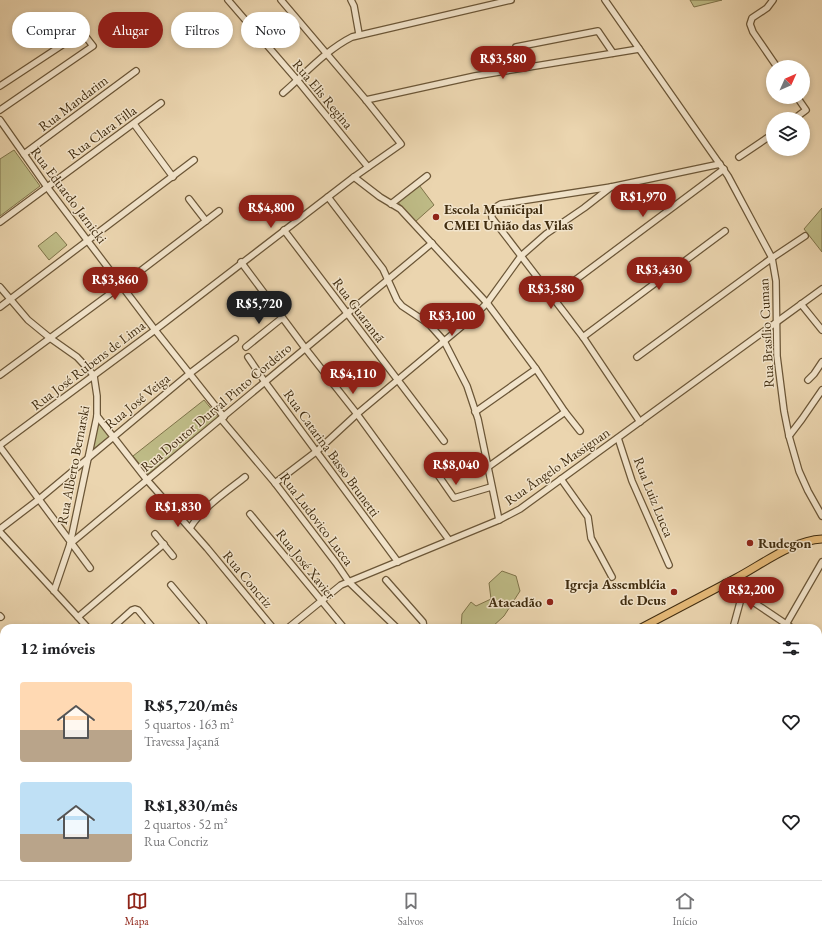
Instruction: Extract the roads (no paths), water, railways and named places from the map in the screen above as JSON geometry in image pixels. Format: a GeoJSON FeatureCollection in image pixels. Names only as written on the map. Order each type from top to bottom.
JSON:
{"type":"FeatureCollection","features":[{"type":"Feature","properties":{"kind":"main road"},"geometry":{"type":"LineString","coordinates":[[648,624],[773,557],[798,545],[822,539]]}},
{"type":"Feature","properties":{"kind":"street","name":"Rua Elis Regina"},"geometry":{"type":"LineString","coordinates":[[228,0],[298,81],[368,167]]}},
{"type":"Feature","properties":{"kind":"street"},"geometry":{"type":"LineString","coordinates":[[281,0],[326,55],[366,100],[481,75],[639,49]]}},
{"type":"Feature","properties":{"kind":"street"},"geometry":{"type":"LineString","coordinates":[[351,0],[354,6],[359,34]]}},
{"type":"Feature","properties":{"kind":"street"},"geometry":{"type":"LineString","coordinates":[[283,93],[344,41],[359,34],[511,0]]}},
{"type":"Feature","properties":{"kind":"street","name":"Rua Brasílio Cuman"},"geometry":{"type":"LineString","coordinates":[[605,0],[724,169],[738,191],[772,258],[776,281],[778,372],[784,411],[789,436],[804,483],[822,516]]}},
{"type":"Feature","properties":{"kind":"street"},"geometry":{"type":"LineString","coordinates":[[772,60],[753,32],[750,24],[752,18],[767,8],[773,0]]}},
{"type":"Feature","properties":{"kind":"street"},"geometry":{"type":"LineString","coordinates":[[516,47],[598,31],[613,53]]}},
{"type":"Feature","properties":{"kind":"street"},"geometry":{"type":"LineString","coordinates":[[0,86],[82,32],[93,46],[0,110]]}},
{"type":"Feature","properties":{"kind":"street","name":"Rua Mandarim"},"geometry":{"type":"LineString","coordinates":[[24,154],[136,71]]}},
{"type":"Feature","properties":{"kind":"street","name":"Rua José Rubens de Lima"},"geometry":{"type":"LineString","coordinates":[[0,446],[354,177],[401,144],[366,100]]}},
{"type":"Feature","properties":{"kind":"street","name":"Rua Clara Filla"},"geometry":{"type":"LineString","coordinates":[[0,222],[161,103]]}},
{"type":"Feature","properties":{"kind":"street"},"geometry":{"type":"LineString","coordinates":[[802,104],[806,110],[803,112]]}},
{"type":"Feature","properties":{"kind":"street","name":"Rua Eduardo Jarnicki"},"geometry":{"type":"LineString","coordinates":[[0,120],[47,187],[222,418]]}},
{"type":"Feature","properties":{"kind":"street"},"geometry":{"type":"LineString","coordinates":[[134,124],[173,177]]}},
{"type":"Feature","properties":{"kind":"street"},"geometry":{"type":"LineString","coordinates":[[740,157],[766,139]]}},
{"type":"Feature","properties":{"kind":"street"},"geometry":{"type":"LineString","coordinates":[[0,307],[194,160]]}},
{"type":"Feature","properties":{"kind":"street"},"geometry":{"type":"LineString","coordinates":[[640,422],[583,337],[492,218],[492,213],[495,207],[501,204],[611,187],[720,164]]}},
{"type":"Feature","properties":{"kind":"street"},"geometry":{"type":"LineString","coordinates":[[574,281],[724,169]]}},
{"type":"Feature","properties":{"kind":"street"},"geometry":{"type":"LineString","coordinates":[[391,204],[427,176]]}},
{"type":"Feature","properties":{"kind":"street"},"geometry":{"type":"LineString","coordinates":[[354,177],[380,197],[400,209],[487,303],[536,368],[565,412],[580,431]]}},
{"type":"Feature","properties":{"kind":"street"},"geometry":{"type":"LineString","coordinates":[[275,483],[317,451],[357,414],[474,317],[487,303],[521,256],[546,234],[611,187]]}},
{"type":"Feature","properties":{"kind":"street"},"geometry":{"type":"LineString","coordinates":[[328,197],[383,269],[397,300],[402,306],[429,324],[444,341],[467,386],[475,412],[499,520]]}},
{"type":"Feature","properties":{"kind":"street"},"geometry":{"type":"LineString","coordinates":[[189,199],[206,221]]}},
{"type":"Feature","properties":{"kind":"street"},"geometry":{"type":"LineString","coordinates":[[0,375],[122,285],[218,211]]}},
{"type":"Feature","properties":{"kind":"street","name":"Rua Guarantã"},"geometry":{"type":"LineString","coordinates":[[284,230],[444,441]]}},
{"type":"Feature","properties":{"kind":"street"},"geometry":{"type":"LineString","coordinates":[[583,337],[726,231]]}},
{"type":"Feature","properties":{"kind":"street"},"geometry":{"type":"LineString","coordinates":[[637,358],[772,258],[805,236]]}},
{"type":"Feature","properties":{"kind":"street","name":"Rua Doutor Durval Pinto Cordeiro"},"geometry":{"type":"LineString","coordinates":[[70,544],[432,243]]}},
{"type":"Feature","properties":{"kind":"street"},"geometry":{"type":"LineString","coordinates":[[242,262],[282,318],[357,414],[449,540]]}},
{"type":"Feature","properties":{"kind":"street"},"geometry":{"type":"LineString","coordinates":[[0,287],[28,320],[77,358],[94,376]]}},
{"type":"Feature","properties":{"kind":"street","name":"Rua Ângelo Massignan"},"geometry":{"type":"LineString","coordinates":[[293,624],[338,588],[349,582],[499,520],[520,509],[822,289]]}},
{"type":"Feature","properties":{"kind":"street"},"geometry":{"type":"LineString","coordinates":[[801,304],[822,330]]}},
{"type":"Feature","properties":{"kind":"street"},"geometry":{"type":"LineString","coordinates":[[246,347],[282,318]]}},
{"type":"Feature","properties":{"kind":"street","name":"Rua José Veiga"},"geometry":{"type":"LineString","coordinates":[[0,529],[38,500],[189,374],[235,340]]}},
{"type":"Feature","properties":{"kind":"street","name":"Rua Catarina Basso Brunetti"},"geometry":{"type":"LineString","coordinates":[[248,358],[398,562]]}},
{"type":"Feature","properties":{"kind":"street"},"geometry":{"type":"LineString","coordinates":[[808,380],[822,362]]}},
{"type":"Feature","properties":{"kind":"street"},"geometry":{"type":"LineString","coordinates":[[475,412],[536,368]]}},
{"type":"Feature","properties":{"kind":"street","name":"Rua Alberto Bernarski"},"geometry":{"type":"LineString","coordinates":[[54,590],[70,544],[97,416],[97,396],[94,376]]}},
{"type":"Feature","properties":{"kind":"street"},"geometry":{"type":"LineString","coordinates":[[789,436],[822,390]]}},
{"type":"Feature","properties":{"kind":"street"},"geometry":{"type":"LineString","coordinates":[[488,467],[565,412]]}},
{"type":"Feature","properties":{"kind":"street","name":"Rua Concriz"},"geometry":{"type":"LineString","coordinates":[[97,416],[147,480],[190,528],[271,624]]}},
{"type":"Feature","properties":{"kind":"street","name":"Rua Ludovico Lucca"},"geometry":{"type":"LineString","coordinates":[[222,418],[275,483],[349,582],[393,624]]}},
{"type":"Feature","properties":{"kind":"street","name":"Rua Luiz Lucca"},"geometry":{"type":"LineString","coordinates":[[618,438],[632,481],[669,565]]}},
{"type":"Feature","properties":{"kind":"street"},"geometry":{"type":"LineString","coordinates":[[0,446],[70,544],[90,568]]}},
{"type":"Feature","properties":{"kind":"street"},"geometry":{"type":"LineString","coordinates":[[429,462],[454,498],[491,487]]}},
{"type":"Feature","properties":{"kind":"street"},"geometry":{"type":"LineString","coordinates":[[190,528],[194,521],[245,477]]}},
{"type":"Feature","properties":{"kind":"street"},"geometry":{"type":"LineString","coordinates":[[561,479],[588,517],[591,538],[612,577]]}},
{"type":"Feature","properties":{"kind":"street","name":"Rua José Xavier"},"geometry":{"type":"LineString","coordinates":[[250,514],[341,624]]}},
{"type":"Feature","properties":{"kind":"street"},"geometry":{"type":"LineString","coordinates":[[0,532],[84,624]]}},
{"type":"Feature","properties":{"kind":"street"},"geometry":{"type":"LineString","coordinates":[[155,534],[174,556]]}},
{"type":"Feature","properties":{"kind":"street"},"geometry":{"type":"LineString","coordinates":[[78,617],[164,544]]}},
{"type":"Feature","properties":{"kind":"street"},"geometry":{"type":"LineString","coordinates":[[786,624],[822,562]]}},
{"type":"Feature","properties":{"kind":"street"},"geometry":{"type":"LineString","coordinates":[[386,580],[424,622],[424,624]]}},
{"type":"Feature","properties":{"kind":"street"},"geometry":{"type":"LineString","coordinates":[[725,583],[782,624]]}},
{"type":"Feature","properties":{"kind":"street"},"geometry":{"type":"LineString","coordinates":[[171,585],[202,624]]}},
{"type":"Feature","properties":{"kind":"street"},"geometry":{"type":"LineString","coordinates":[[734,624],[742,595]]}},
{"type":"Feature","properties":{"kind":"street"},"geometry":{"type":"LineString","coordinates":[[116,624],[135,609],[138,610],[150,624]]}},
{"type":"Feature","properties":{"kind":"place","name":"Escola Municipal CMEI União das Vilas"},"geometry":{"type":"Point","coordinates":[436,217]}},
{"type":"Feature","properties":{"kind":"place","name":"Rudegon"},"geometry":{"type":"Point","coordinates":[750,543]}},
{"type":"Feature","properties":{"kind":"place","name":"Igreja Assembléia de Deus"},"geometry":{"type":"Point","coordinates":[674,592]}},
{"type":"Feature","properties":{"kind":"place","name":"Atacadão"},"geometry":{"type":"Point","coordinates":[550,602]}}]}
